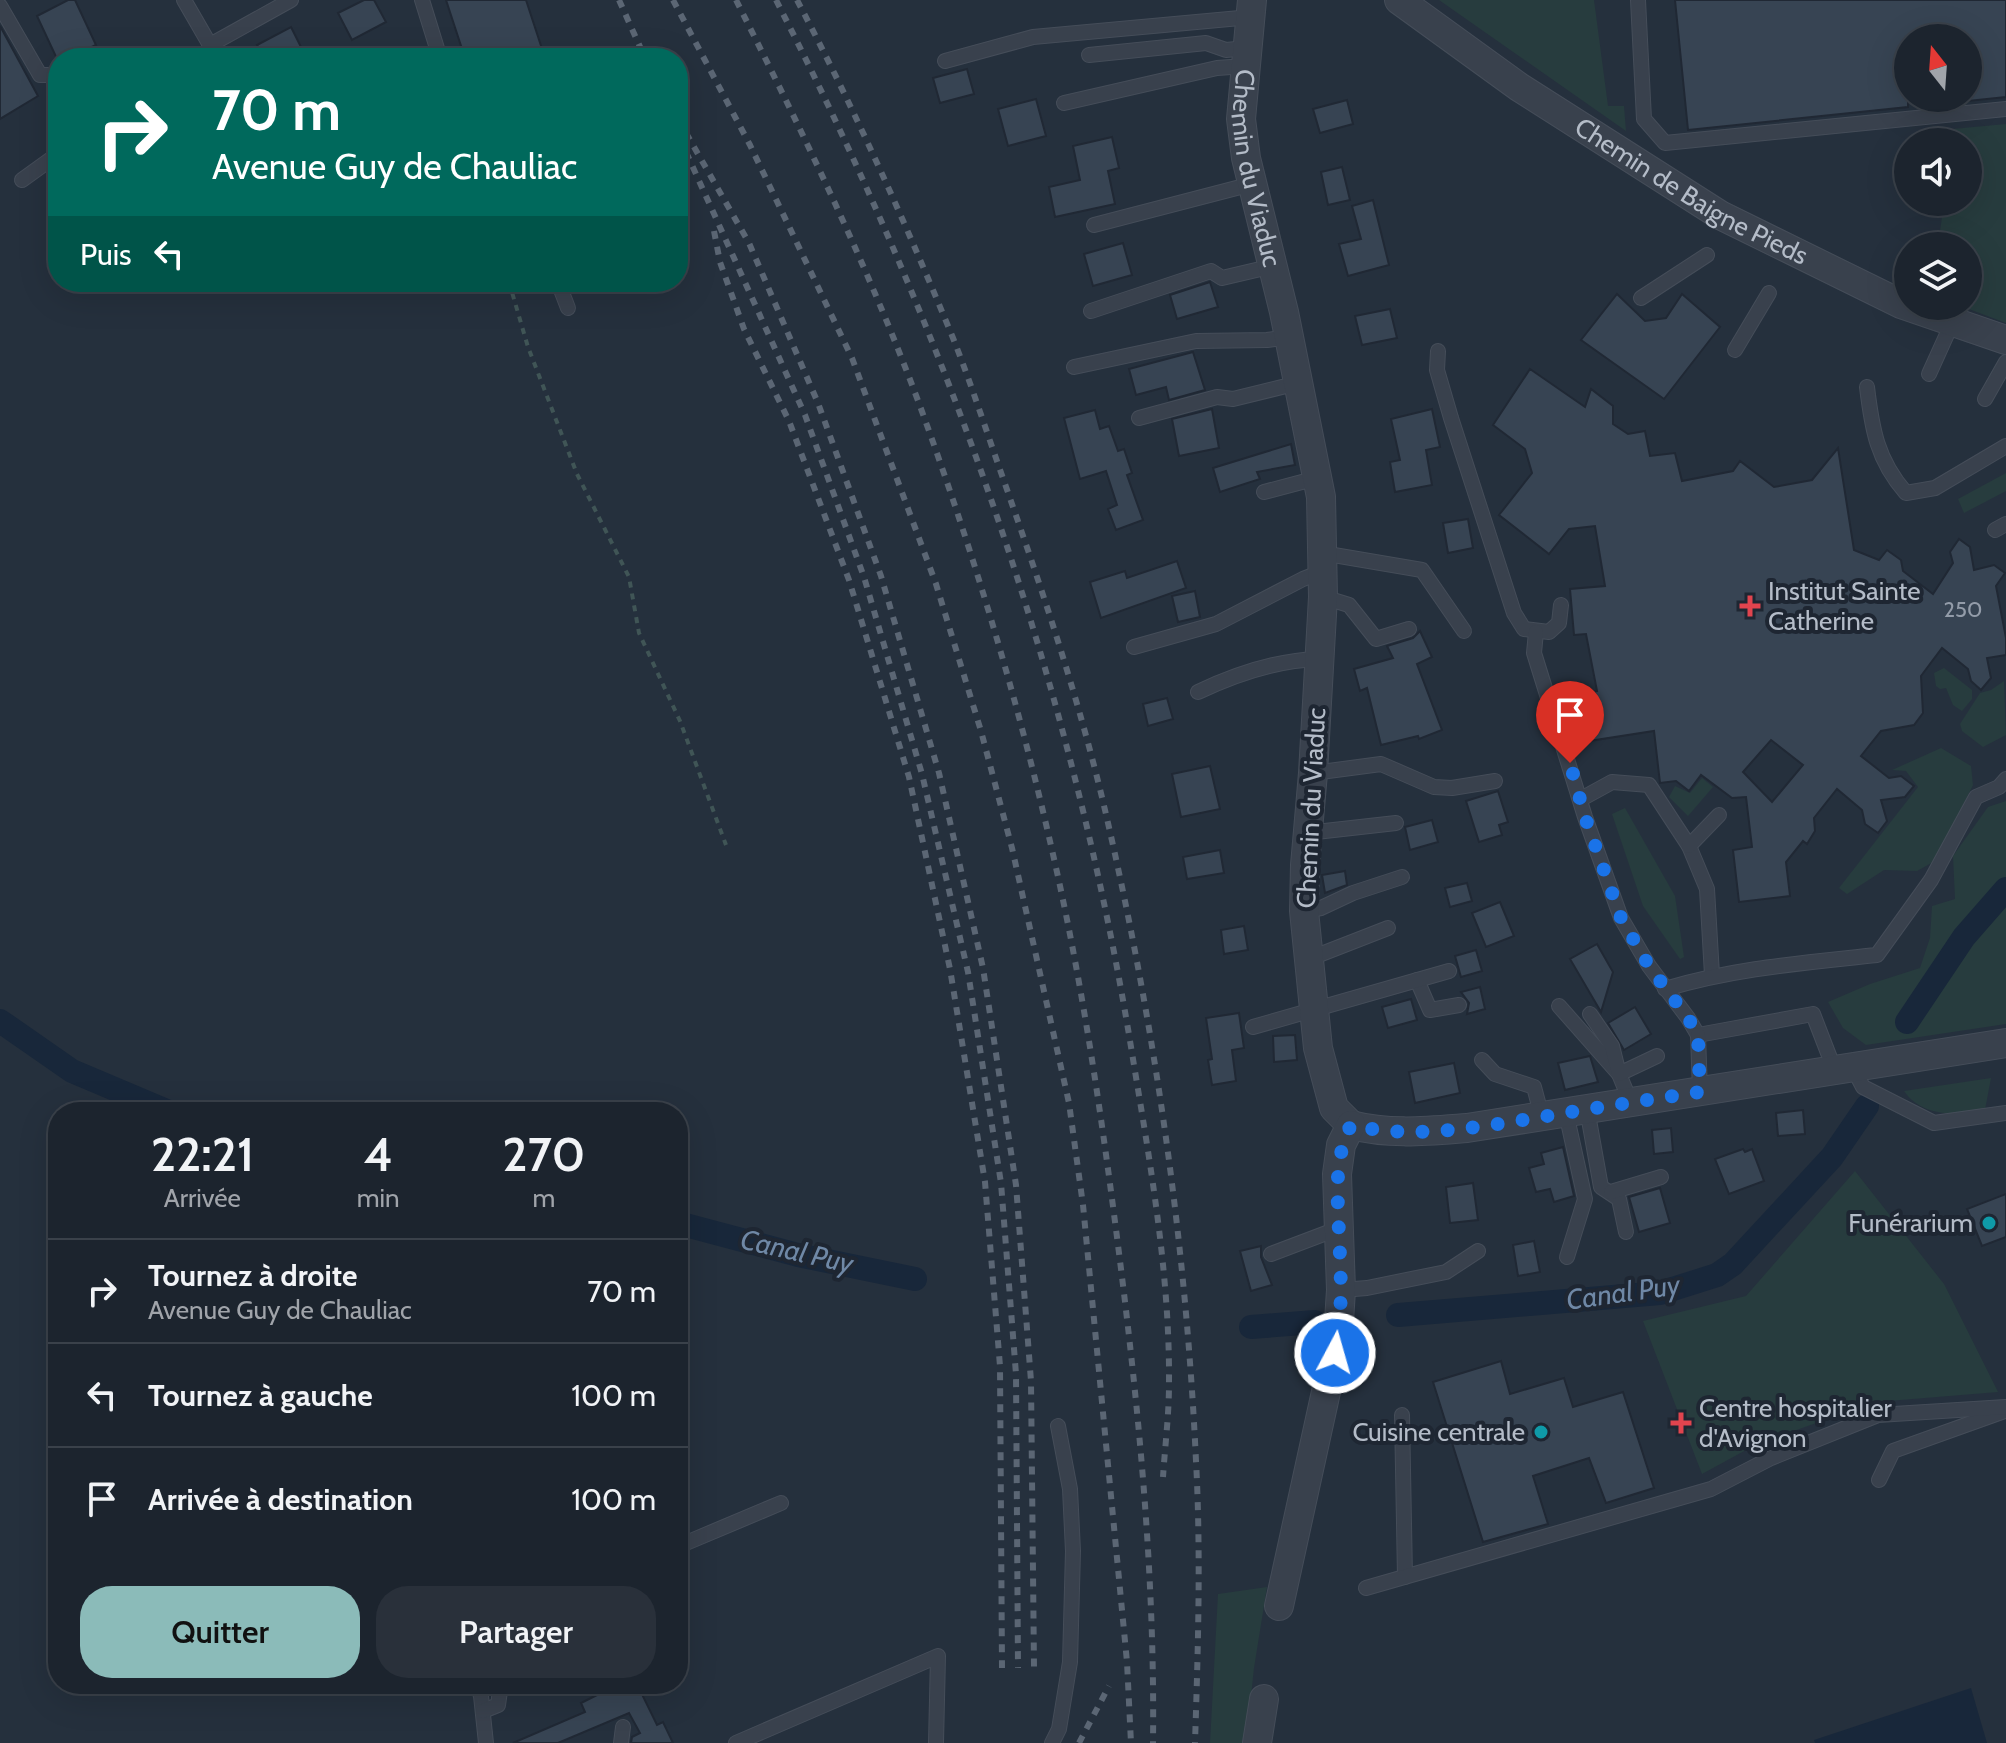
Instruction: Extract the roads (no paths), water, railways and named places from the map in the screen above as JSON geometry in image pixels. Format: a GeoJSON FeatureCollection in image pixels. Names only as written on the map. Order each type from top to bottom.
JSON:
{"type":"FeatureCollection","features":[{"type":"Feature","properties":{"kind":"street","name":"Chemin de Baigne Pieds"},"geometry":{"type":"LineString","coordinates":[[1399,0],[1519,87],[1720,215],[1901,304],[2006,340]]}},
{"type":"Feature","properties":{"kind":"street","name":"Chemin du Viaduc"},"geometry":{"type":"LineString","coordinates":[[1251,9],[1241,119],[1252,184],[1289,337],[1321,497],[1319,659],[1304,911],[1318,1048],[1326,1086],[1334,1108],[1351,1125]]}},
{"type":"Feature","properties":{"kind":"street"},"geometry":{"type":"LineString","coordinates":[[1279,1606],[1338,1337],[1337,1174],[1341,1145],[1351,1125],[1378,1132],[1413,1133],[1467,1128],[2006,1043]]}},
{"type":"Feature","properties":{"kind":"street"},"geometry":{"type":"LineString","coordinates":[[1257,1743],[1264,1699]]}},
{"type":"Feature","properties":{"kind":"lane"},"geometry":{"type":"LineString","coordinates":[[184,0],[210,45],[291,0]]}},
{"type":"Feature","properties":{"kind":"lane"},"geometry":{"type":"LineString","coordinates":[[422,0],[437,48]]}},
{"type":"Feature","properties":{"kind":"lane"},"geometry":{"type":"LineString","coordinates":[[1638,0],[1644,119],[1665,143],[2006,109]]}},
{"type":"Feature","properties":{"kind":"lane"},"geometry":{"type":"LineString","coordinates":[[0,6],[40,75],[48,75]]}},
{"type":"Feature","properties":{"kind":"lane"},"geometry":{"type":"LineString","coordinates":[[945,61],[1033,37],[1251,9]]}},
{"type":"Feature","properties":{"kind":"lane"},"geometry":{"type":"LineString","coordinates":[[1089,55],[1206,43],[1246,57]]}},
{"type":"Feature","properties":{"kind":"lane"},"geometry":{"type":"LineString","coordinates":[[1064,103],[1217,68],[1246,57]]}},
{"type":"Feature","properties":{"kind":"lane"},"geometry":{"type":"LineString","coordinates":[[22,180],[48,161]]}},
{"type":"Feature","properties":{"kind":"lane"},"geometry":{"type":"LineString","coordinates":[[1094,225],[1252,184]]}},
{"type":"Feature","properties":{"kind":"lane"},"geometry":{"type":"LineString","coordinates":[[1641,298],[1707,255]]}},
{"type":"Feature","properties":{"kind":"lane"},"geometry":{"type":"LineString","coordinates":[[1091,311],[1211,271],[1222,278],[1273,266]]}},
{"type":"Feature","properties":{"kind":"lane"},"geometry":{"type":"LineString","coordinates":[[562,292],[568,308]]}},
{"type":"Feature","properties":{"kind":"lane"},"geometry":{"type":"LineString","coordinates":[[1735,350],[1769,293]]}},
{"type":"Feature","properties":{"kind":"lane"},"geometry":{"type":"LineString","coordinates":[[1929,374],[1953,321]]}},
{"type":"Feature","properties":{"kind":"lane"},"geometry":{"type":"LineString","coordinates":[[1074,367],[1196,341],[1289,337]]}},
{"type":"Feature","properties":{"kind":"lane"},"geometry":{"type":"LineString","coordinates":[[1438,351],[1437,370],[1510,601],[1524,629],[1536,632],[1549,632],[1559,623],[1561,605]]}},
{"type":"Feature","properties":{"kind":"lane"},"geometry":{"type":"LineString","coordinates":[[1985,399],[2006,362]]}},
{"type":"Feature","properties":{"kind":"lane"},"geometry":{"type":"LineString","coordinates":[[1139,418],[1217,397],[1233,399],[1298,383]]}},
{"type":"Feature","properties":{"kind":"lane"},"geometry":{"type":"LineString","coordinates":[[1867,387],[1872,432],[1890,475],[1906,493],[1935,488],[2006,446]]}},
{"type":"Feature","properties":{"kind":"lane"},"geometry":{"type":"LineString","coordinates":[[1264,492],[1317,478]]}},
{"type":"Feature","properties":{"kind":"lane"},"geometry":{"type":"LineString","coordinates":[[1134,647],[1216,624],[1322,574],[1422,570],[1464,631]]}},
{"type":"Feature","properties":{"kind":"lane"},"geometry":{"type":"LineString","coordinates":[[1322,574],[1376,639],[1409,629]]}},
{"type":"Feature","properties":{"kind":"lane"},"geometry":{"type":"LineString","coordinates":[[1536,632],[1534,653],[1621,918],[1698,1035],[1700,1092]]}},
{"type":"Feature","properties":{"kind":"lane"},"geometry":{"type":"LineString","coordinates":[[1198,692],[1233,675],[1300,659],[1319,659]]}},
{"type":"Feature","properties":{"kind":"lane"},"geometry":{"type":"LineString","coordinates":[[1313,773],[1381,764],[1434,787],[1452,788],[1495,781]]}},
{"type":"Feature","properties":{"kind":"lane"},"geometry":{"type":"LineString","coordinates":[[1665,989],[1712,975],[1765,966],[1877,955],[1931,880],[1976,797],[1999,787],[2006,779]]}},
{"type":"Feature","properties":{"kind":"lane"},"geometry":{"type":"LineString","coordinates":[[1581,799],[1612,782],[1649,785],[1689,846],[1707,889],[1712,975]]}},
{"type":"Feature","properties":{"kind":"lane"},"geometry":{"type":"LineString","coordinates":[[1689,846],[1719,815]]}},
{"type":"Feature","properties":{"kind":"lane"},"geometry":{"type":"LineString","coordinates":[[1307,833],[1396,823]]}},
{"type":"Feature","properties":{"kind":"lane"},"geometry":{"type":"LineString","coordinates":[[1304,911],[1321,908],[1353,893],[1402,877]]}},
{"type":"Feature","properties":{"kind":"lane"},"geometry":{"type":"LineString","coordinates":[[1311,958],[1388,928]]}},
{"type":"Feature","properties":{"kind":"lane"},"geometry":{"type":"LineString","coordinates":[[1253,1027],[1449,971]]}},
{"type":"Feature","properties":{"kind":"lane"},"geometry":{"type":"LineString","coordinates":[[1417,980],[1430,1010],[1459,1005]]}},
{"type":"Feature","properties":{"kind":"lane"},"geometry":{"type":"LineString","coordinates":[[1559,1006],[1619,1074]]}},
{"type":"Feature","properties":{"kind":"lane"},"geometry":{"type":"LineString","coordinates":[[1590,1014],[1612,1046],[1631,1103]]}},
{"type":"Feature","properties":{"kind":"lane"},"geometry":{"type":"LineString","coordinates":[[1698,1035],[1813,1014],[1863,1087],[1934,1123],[2006,1113]]}},
{"type":"Feature","properties":{"kind":"lane"},"geometry":{"type":"LineString","coordinates":[[1619,1074],[1657,1056]]}},
{"type":"Feature","properties":{"kind":"lane"},"geometry":{"type":"LineString","coordinates":[[1482,1060],[1495,1074],[1534,1087],[1565,1113],[1601,1187],[1619,1199],[1626,1232]]}},
{"type":"Feature","properties":{"kind":"lane"},"geometry":{"type":"LineString","coordinates":[[1565,1113],[1585,1199],[1567,1257]]}},
{"type":"Feature","properties":{"kind":"lane"},"geometry":{"type":"LineString","coordinates":[[1611,1192],[1661,1177]]}},
{"type":"Feature","properties":{"kind":"lane"},"geometry":{"type":"LineString","coordinates":[[1271,1254],[1329,1232],[1339,1234]]}},
{"type":"Feature","properties":{"kind":"lane"},"geometry":{"type":"LineString","coordinates":[[1340,1298],[1367,1288],[1446,1272],[1478,1251]]}},
{"type":"Feature","properties":{"kind":"lane"},"geometry":{"type":"LineString","coordinates":[[1879,1480],[1893,1451],[2006,1409]]}},
{"type":"Feature","properties":{"kind":"lane"},"geometry":{"type":"LineString","coordinates":[[1366,1588],[1711,1489],[1771,1458],[1878,1415],[2006,1409]]}},
{"type":"Feature","properties":{"kind":"lane"},"geometry":{"type":"LineString","coordinates":[[1402,1415],[1405,1577]]}},
{"type":"Feature","properties":{"kind":"lane"},"geometry":{"type":"LineString","coordinates":[[1052,1743],[1059,1729],[1070,1662],[1073,1551],[1070,1489],[1058,1426]]}},
{"type":"Feature","properties":{"kind":"lane"},"geometry":{"type":"LineString","coordinates":[[688,1542],[781,1503]]}},
{"type":"Feature","properties":{"kind":"lane"},"geometry":{"type":"LineString","coordinates":[[736,1743],[938,1656],[936,1743]]}},
{"type":"Feature","properties":{"kind":"lane"},"geometry":{"type":"LineString","coordinates":[[479,1694],[486,1743]]}},
{"type":"Feature","properties":{"kind":"lane"},"geometry":{"type":"LineString","coordinates":[[483,1711],[498,1705],[500,1694]]}},
{"type":"Feature","properties":{"kind":"lane"},"geometry":{"type":"LineString","coordinates":[[621,1743],[623,1727]]}},
{"type":"Feature","properties":{"kind":"water"},"geometry":{"type":"Polygon","coordinates":[[[1971,1688],[1987,1743],[1815,1743],[1814,1740],[1971,1688]]]}},
{"type":"Feature","properties":{"kind":"waterway","name":"Canal Puy"},"geometry":{"type":"LineString","coordinates":[[1907,1022],[1964,937],[2006,889]]}},
{"type":"Feature","properties":{"kind":"waterway","name":"Canal Puy"},"geometry":{"type":"LineString","coordinates":[[0,1021],[72,1071],[145,1102]]}},
{"type":"Feature","properties":{"kind":"waterway","name":"Canal Puy"},"geometry":{"type":"LineString","coordinates":[[1398,1315],[1660,1293],[1717,1275],[1733,1264],[1832,1157],[1867,1106]]}},
{"type":"Feature","properties":{"kind":"waterway","name":"Canal Puy"},"geometry":{"type":"LineString","coordinates":[[688,1226],[798,1255],[915,1279]]}},
{"type":"Feature","properties":{"kind":"waterway","name":"Canal Puy"},"geometry":{"type":"LineString","coordinates":[[1251,1327],[1315,1322]]}},
{"type":"Feature","properties":{"kind":"railway"},"geometry":{"type":"LineString","coordinates":[[619,0],[641,48]]}},
{"type":"Feature","properties":{"kind":"railway"},"geometry":{"type":"LineString","coordinates":[[673,0],[750,145],[852,358],[936,584],[981,731],[1012,848],[1069,1103],[1083,1205],[1127,1662],[1131,1743]]}},
{"type":"Feature","properties":{"kind":"railway"},"geometry":{"type":"LineString","coordinates":[[736,0],[834,200],[920,406],[993,626],[1039,794],[1082,997],[1126,1307],[1148,1556],[1153,1743]]}},
{"type":"Feature","properties":{"kind":"railway"},"geometry":{"type":"LineString","coordinates":[[776,0],[838,126],[948,382],[996,513],[1038,645],[1075,779],[1106,915],[1158,1218],[1168,1343],[1169,1396],[1163,1477]]}},
{"type":"Feature","properties":{"kind":"railway"},"geometry":{"type":"LineString","coordinates":[[797,0],[879,168],[960,356],[1061,652],[1108,823],[1154,1060],[1185,1300],[1198,1532],[1195,1743]]}},
{"type":"Feature","properties":{"kind":"railway"},"geometry":{"type":"LineString","coordinates":[[688,136],[749,243],[818,403],[881,576],[939,773],[983,968],[1016,1185],[1031,1381],[1034,1667]]}},
{"type":"Feature","properties":{"kind":"railway"},"geometry":{"type":"LineString","coordinates":[[688,156],[805,415],[864,577],[922,774],[968,972],[1001,1183],[1016,1374],[1018,1668]]}},
{"type":"Feature","properties":{"kind":"railway"},"geometry":{"type":"LineString","coordinates":[[714,231],[720,262],[744,329],[789,421],[849,580],[909,777],[950,969],[985,1182],[1000,1366],[1002,1668]]}},
{"type":"Feature","properties":{"kind":"railway"},"geometry":{"type":"LineString","coordinates":[[1079,1743],[1109,1686]]}},
{"type":"Feature","properties":{"kind":"place","name":"Institut Sainte Catherine"},"geometry":{"type":"Point","coordinates":[1750,606]}},
{"type":"Feature","properties":{"kind":"place","name":"Funérarium"},"geometry":{"type":"Point","coordinates":[1989,1223]}},
{"type":"Feature","properties":{"kind":"place","name":"Centre hospitalier d'Avignon"},"geometry":{"type":"Point","coordinates":[1681,1423]}},
{"type":"Feature","properties":{"kind":"place","name":"Cuisine centrale"},"geometry":{"type":"Point","coordinates":[1541,1432]}}]}
